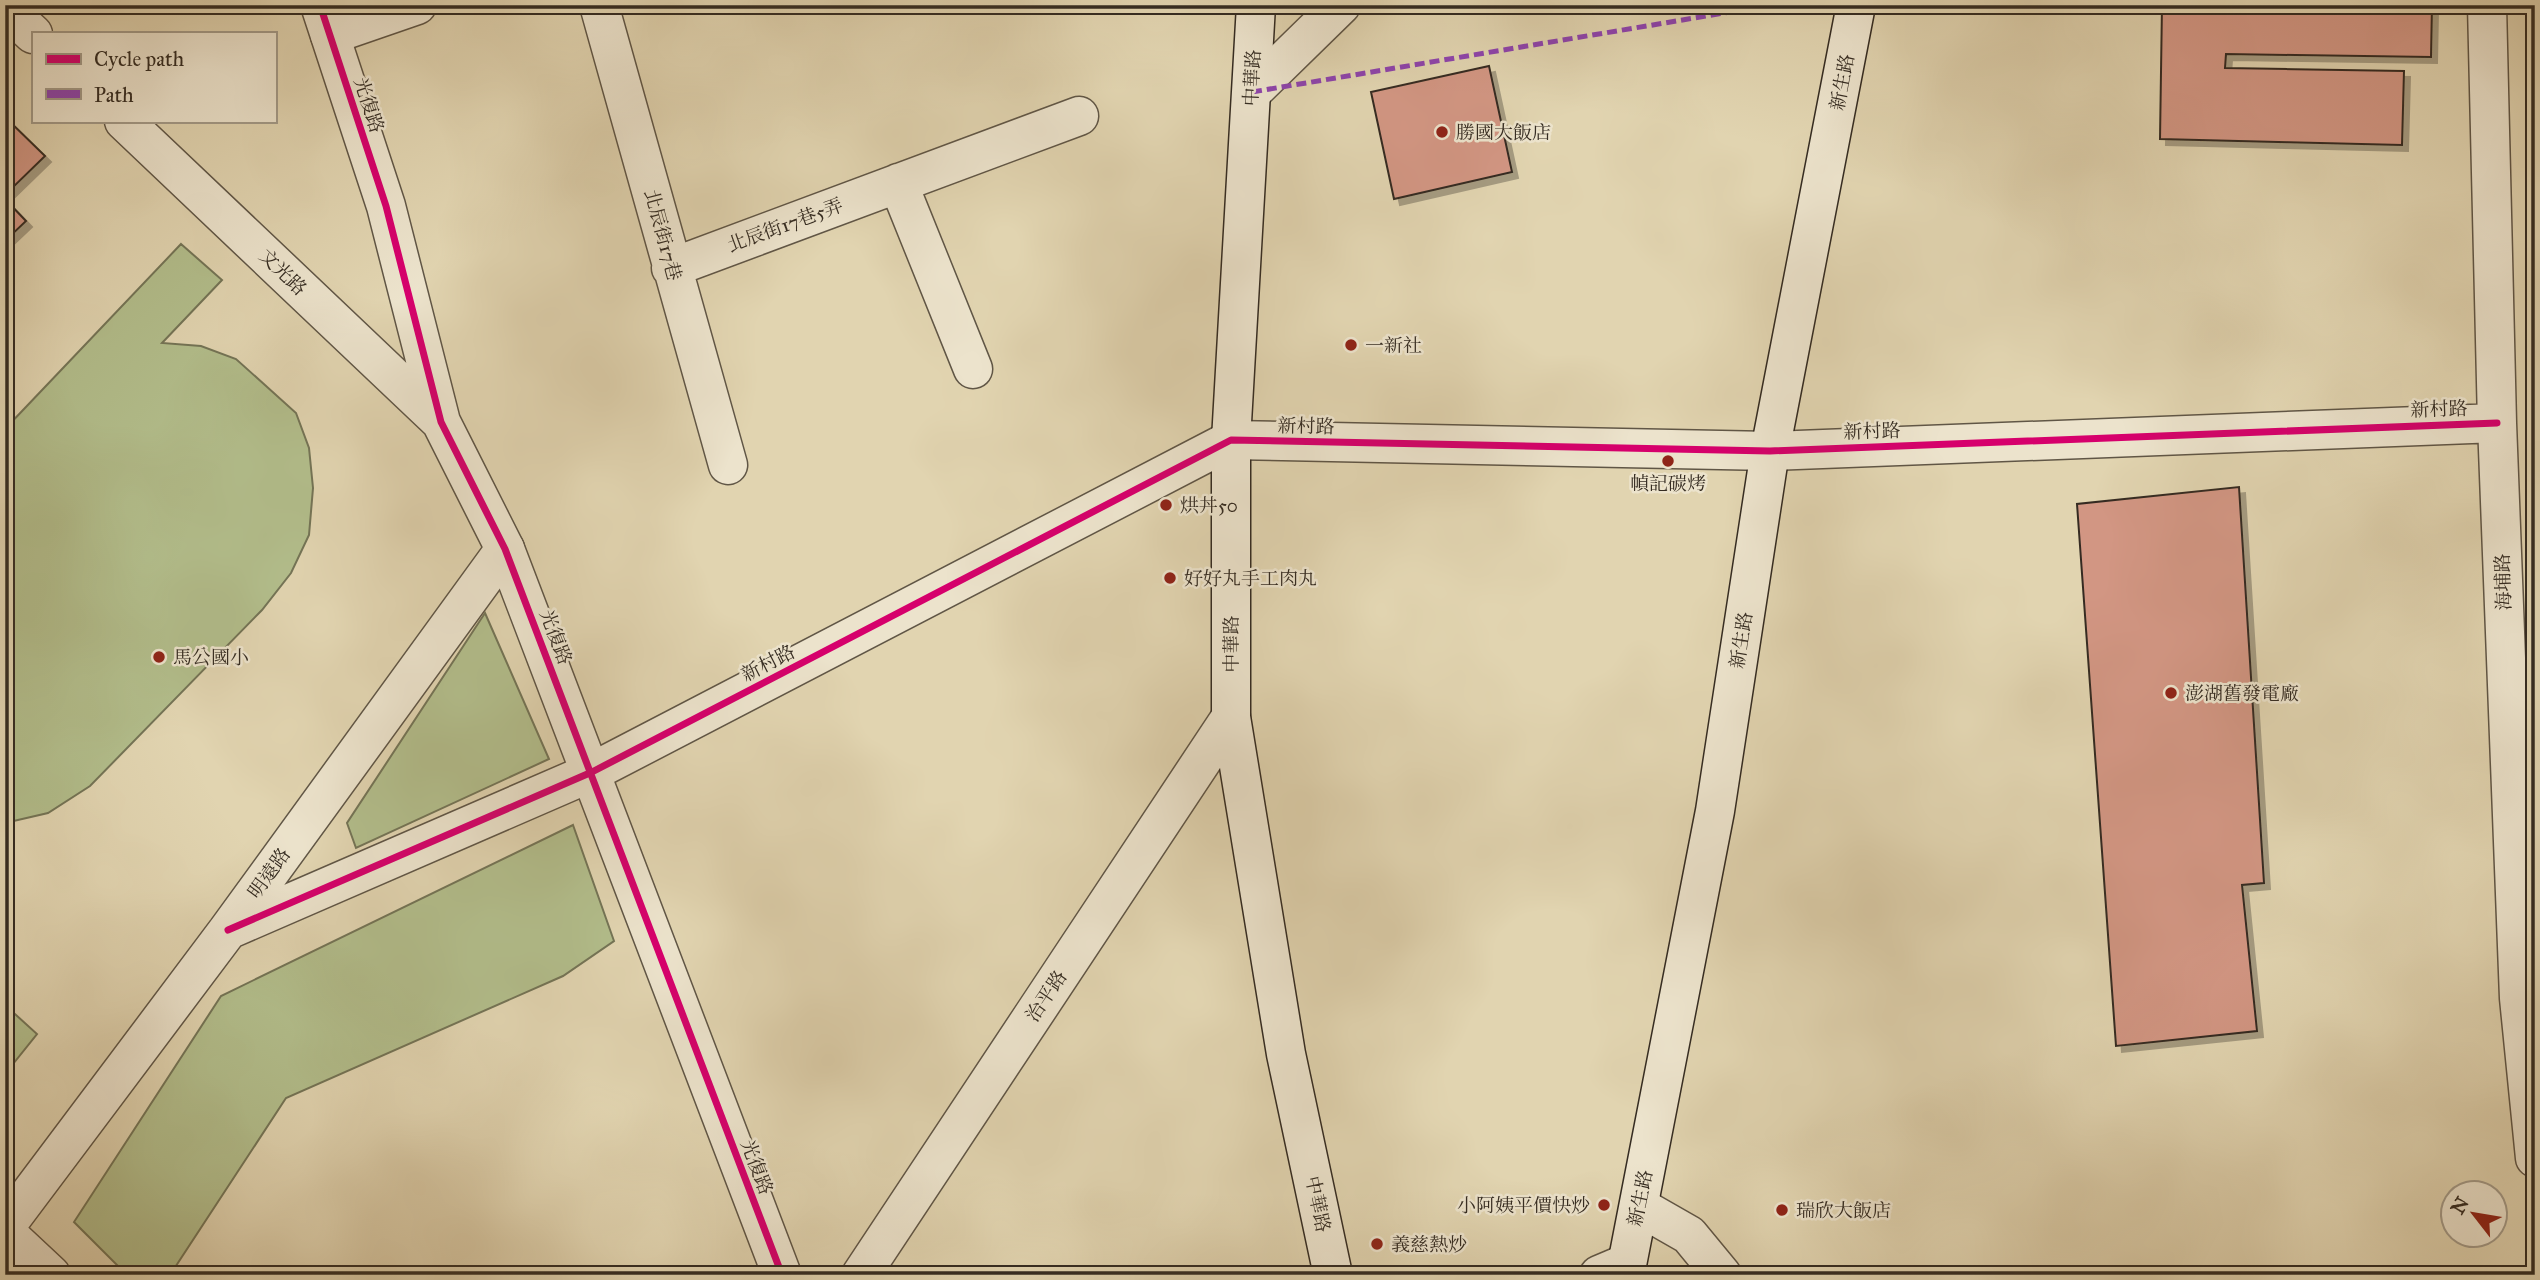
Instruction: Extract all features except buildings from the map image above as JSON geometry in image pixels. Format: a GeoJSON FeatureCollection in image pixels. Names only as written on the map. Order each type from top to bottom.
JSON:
{"type":"FeatureCollection","features":[{"type":"Feature","properties":{"kind":"street"},"geometry":{"type":"LineString","coordinates":[[325,20],[417,5]]}},
{"type":"Feature","properties":{"kind":"street","name":"北辰街17巷"},"geometry":{"type":"LineString","coordinates":[[600,5],[671,268],[728,465]]}},
{"type":"Feature","properties":{"kind":"street","name":"中華路"},"geometry":{"type":"LineString","coordinates":[[1256,5],[1231,440],[1231,717],[1286,1054],[1333,1275]]}},
{"type":"Feature","properties":{"kind":"street"},"geometry":{"type":"LineString","coordinates":[[1252,92],[1341,5]]}},
{"type":"Feature","properties":{"kind":"street","name":"新生路"},"geometry":{"type":"LineString","coordinates":[[1616,1271],[1640,1208],[1714,811],[1770,451],[1856,5]]}},
{"type":"Feature","properties":{"kind":"street","name":"海埔路"},"geometry":{"type":"LineString","coordinates":[[2487,5],[2497,423],[2535,1158]]}},
{"type":"Feature","properties":{"kind":"street"},"geometry":{"type":"LineString","coordinates":[[5,8],[32,33]]}},
{"type":"Feature","properties":{"kind":"street","name":"光復路"},"geometry":{"type":"LineString","coordinates":[[325,20],[386,206],[441,422],[505,549],[782,1275]]}},
{"type":"Feature","properties":{"kind":"street","name":"北辰街17巷5弄"},"geometry":{"type":"LineString","coordinates":[[671,268],[1079,116]]}},
{"type":"Feature","properties":{"kind":"street","name":"文光路"},"geometry":{"type":"LineString","coordinates":[[125,122],[441,422]]}},
{"type":"Feature","properties":{"kind":"street"},"geometry":{"type":"LineString","coordinates":[[898,183],[973,369]]}},
{"type":"Feature","properties":{"kind":"street","name":"新村路"},"geometry":{"type":"LineString","coordinates":[[228,929],[592,772],[1231,440],[1770,451],[2497,423]]}},
{"type":"Feature","properties":{"kind":"street","name":"明遠路"},"geometry":{"type":"LineString","coordinates":[[5,1230],[505,549]]}},
{"type":"Feature","properties":{"kind":"street","name":"治平路"},"geometry":{"type":"LineString","coordinates":[[861,1275],[1231,717]]}},
{"type":"Feature","properties":{"kind":"street"},"geometry":{"type":"LineString","coordinates":[[1640,1208],[1689,1235],[1722,1275]]}},
{"type":"Feature","properties":{"kind":"street"},"geometry":{"type":"LineString","coordinates":[[5,1230],[51,1275]]}},
{"type":"Feature","properties":{"kind":"green space"},"geometry":{"type":"Polygon","coordinates":[[[181,244],[222,280],[162,343],[201,346],[236,359],[296,413],[309,448],[313,488],[309,535],[291,573],[262,610],[90,786],[48,813],[5,823],[5,429],[181,244]]]}},
{"type":"Feature","properties":{"kind":"green space"},"geometry":{"type":"Polygon","coordinates":[[[485,613],[549,759],[356,848],[347,823],[485,613]]]}},
{"type":"Feature","properties":{"kind":"green space"},"geometry":{"type":"Polygon","coordinates":[[[573,825],[614,941],[563,976],[286,1098],[170,1275],[127,1275],[74,1222],[221,996],[573,825]]]}},
{"type":"Feature","properties":{"kind":"green space"},"geometry":{"type":"Polygon","coordinates":[[[5,1005],[37,1034],[5,1074],[5,1005]]]}},
{"type":"Feature","properties":{"kind":"marked path"},"geometry":{"type":"LineString","coordinates":[[1252,92],[1772,5]]}},
{"type":"Feature","properties":{"kind":"cycle path"},"geometry":{"type":"LineString","coordinates":[[320,5],[386,206],[441,422],[505,549],[782,1275]]}},
{"type":"Feature","properties":{"kind":"cycle path"},"geometry":{"type":"LineString","coordinates":[[228,930],[592,772],[1231,440],[1770,451],[2497,423]]}},
{"type":"Feature","properties":{"kind":"place","name":"勝國大飯店"},"geometry":{"type":"Point","coordinates":[1442,132]}},
{"type":"Feature","properties":{"kind":"place","name":"一新社"},"geometry":{"type":"Point","coordinates":[1351,345]}},
{"type":"Feature","properties":{"kind":"place","name":"幀記碳烤"},"geometry":{"type":"Point","coordinates":[1668,461]}},
{"type":"Feature","properties":{"kind":"place","name":"烘丼50"},"geometry":{"type":"Point","coordinates":[1166,505]}},
{"type":"Feature","properties":{"kind":"place","name":"好好丸手工肉丸"},"geometry":{"type":"Point","coordinates":[1170,578]}},
{"type":"Feature","properties":{"kind":"place","name":"馬公國小"},"geometry":{"type":"Point","coordinates":[159,657]}},
{"type":"Feature","properties":{"kind":"place","name":"澎湖舊發電廠"},"geometry":{"type":"Point","coordinates":[2171,693]}},
{"type":"Feature","properties":{"kind":"place","name":"小阿姨平價快炒"},"geometry":{"type":"Point","coordinates":[1604,1205]}},
{"type":"Feature","properties":{"kind":"place","name":"瑞欣大飯店"},"geometry":{"type":"Point","coordinates":[1782,1210]}},
{"type":"Feature","properties":{"kind":"place","name":"義慈熱炒"},"geometry":{"type":"Point","coordinates":[1377,1244]}}]}
